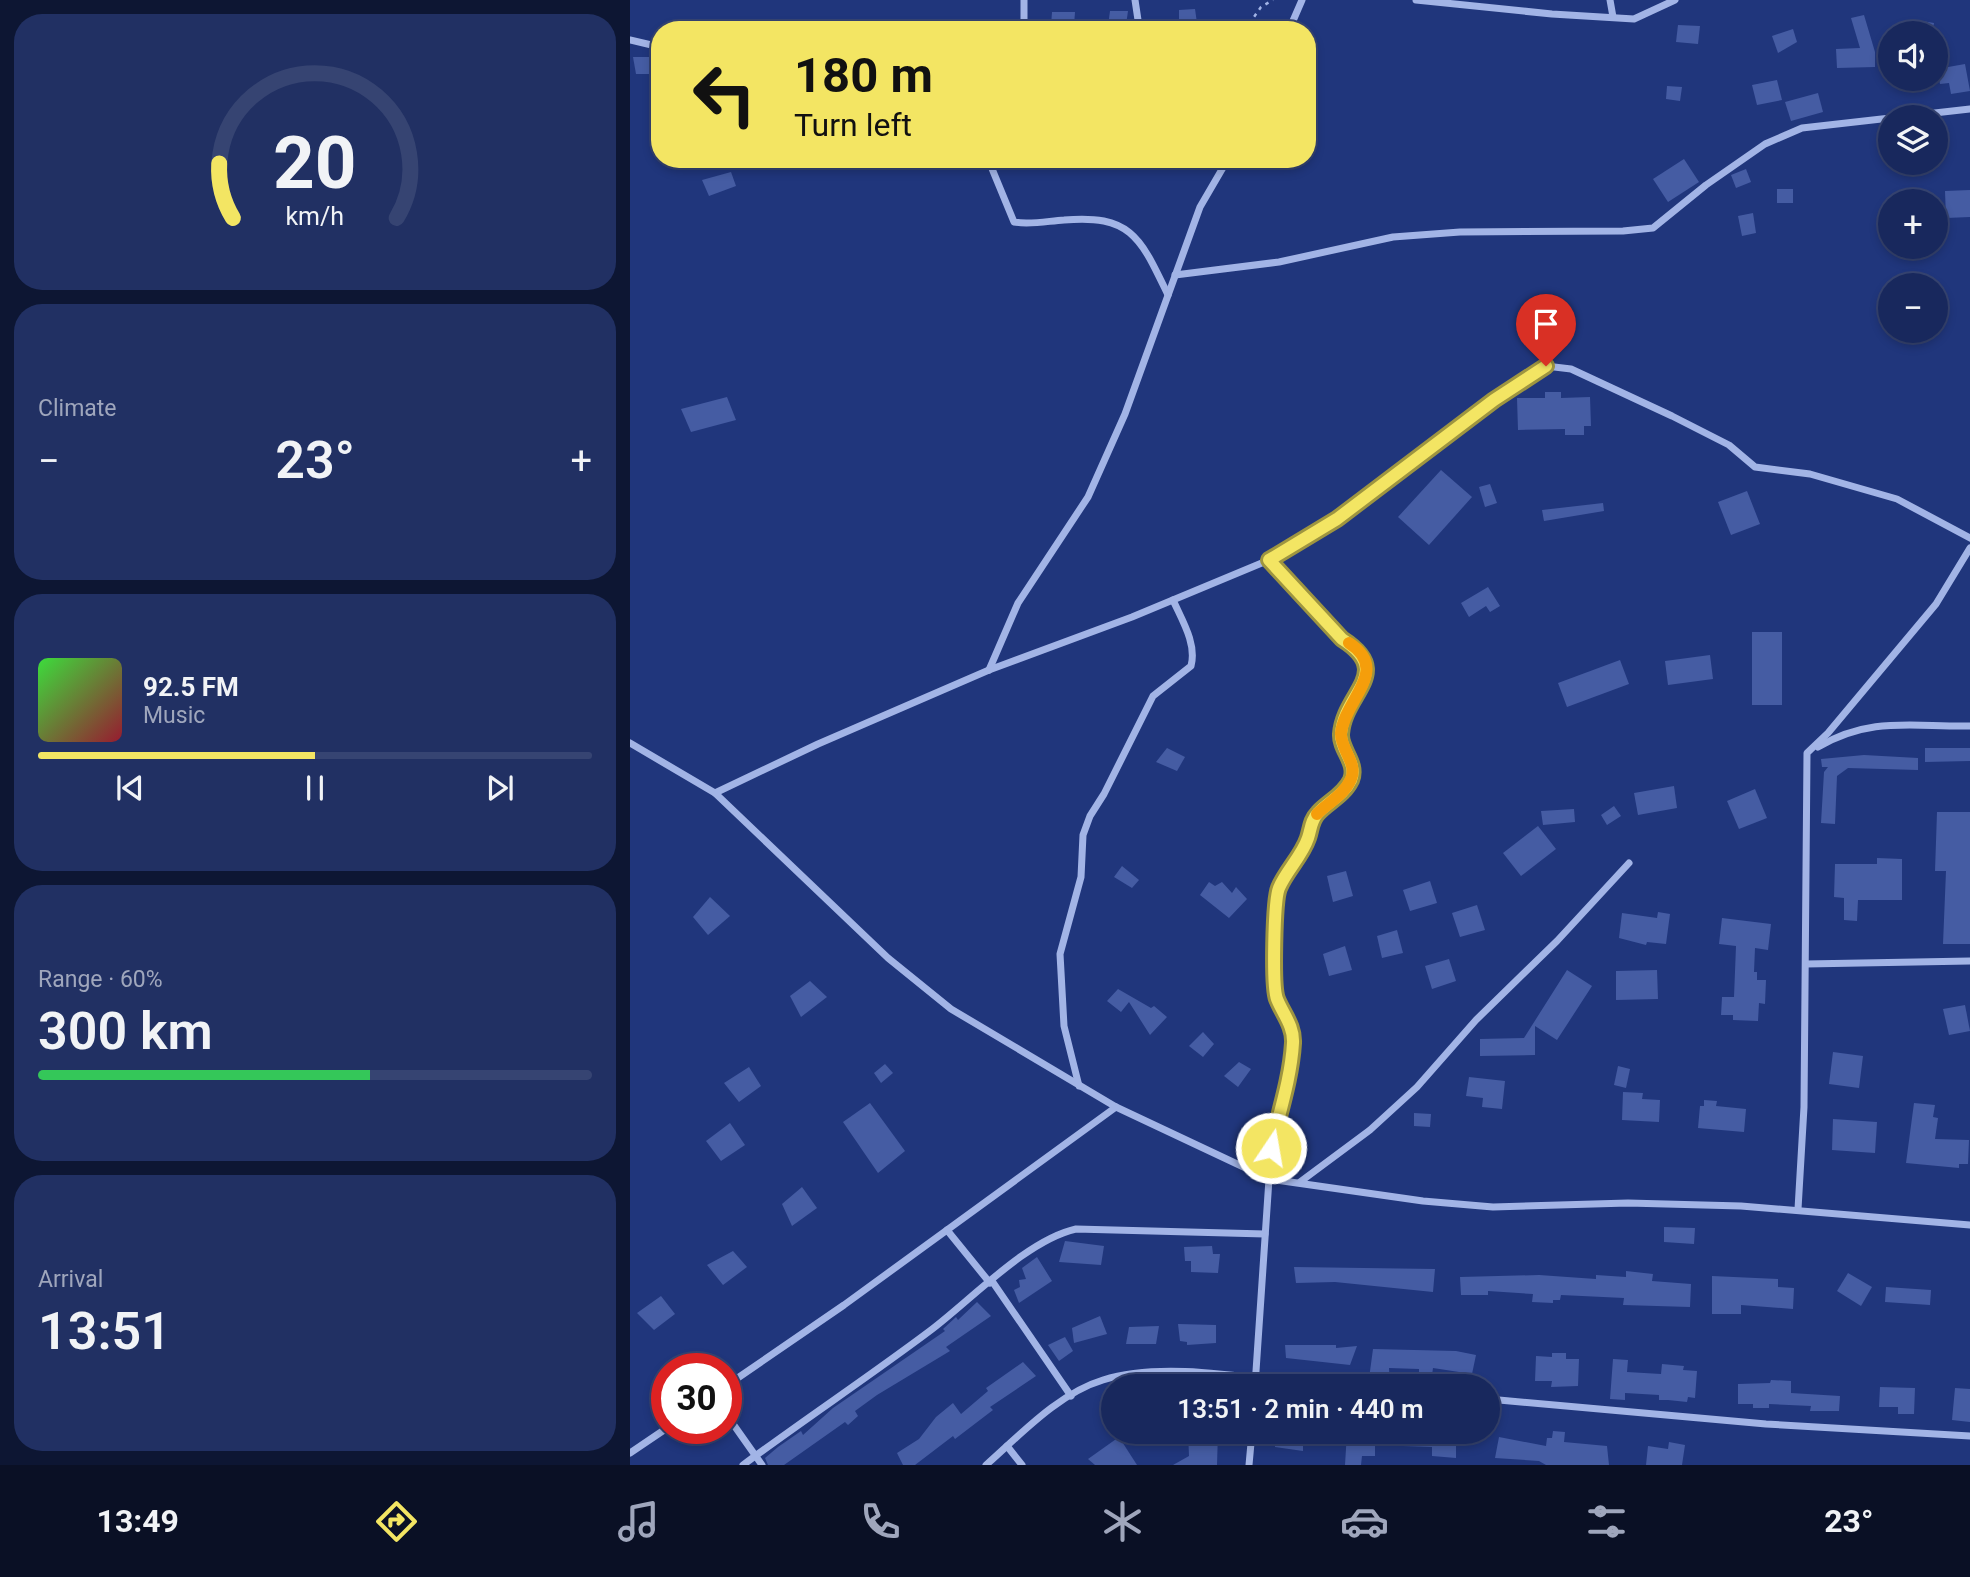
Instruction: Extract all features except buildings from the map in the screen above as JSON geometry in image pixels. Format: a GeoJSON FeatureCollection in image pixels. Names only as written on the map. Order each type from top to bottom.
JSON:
{"type":"FeatureCollection","features":[{"type":"Feature","properties":{"kind":"street"},"geometry":{"type":"LineString","coordinates":[[1024,0],[1024,21]]}},
{"type":"Feature","properties":{"kind":"street"},"geometry":{"type":"LineString","coordinates":[[1135,0],[1138,21]]}},
{"type":"Feature","properties":{"kind":"street"},"geometry":{"type":"LineString","coordinates":[[1293,21],[1302,0]]}},
{"type":"Feature","properties":{"kind":"street"},"geometry":{"type":"LineString","coordinates":[[1416,0],[1552,14],[1613,17],[1642,17],[1675,0]]}},
{"type":"Feature","properties":{"kind":"street"},"geometry":{"type":"LineString","coordinates":[[1610,0],[1613,17]]}},
{"type":"Feature","properties":{"kind":"street"},"geometry":{"type":"LineString","coordinates":[[630,40],[651,45]]}},
{"type":"Feature","properties":{"kind":"street"},"geometry":{"type":"LineString","coordinates":[[1175,275],[1279,262],[1393,237],[1460,232],[1623,232],[1653,228],[1706,185],[1765,144],[1802,128],[1970,109]]}},
{"type":"Feature","properties":{"kind":"street"},"geometry":{"type":"LineString","coordinates":[[992,168],[1014,222],[1091,218],[1125,227],[1137,237],[1149,255],[1168,295]]}},
{"type":"Feature","properties":{"kind":"street"},"geometry":{"type":"LineString","coordinates":[[989,670],[1018,603],[1088,497],[1125,414],[1200,207],[1223,168]]}},
{"type":"Feature","properties":{"kind":"street"},"geometry":{"type":"LineString","coordinates":[[715,793],[818,744],[989,670],[1173,600],[1269,560],[1337,519],[1494,400],[1546,366],[1571,369],[1672,416],[1729,445],[1755,467],[1810,474],[1897,499],[1970,538]]}},
{"type":"Feature","properties":{"kind":"street"},"geometry":{"type":"LineString","coordinates":[[1798,1209],[1804,1107],[1807,753],[1828,733],[1936,604],[1970,548]]}},
{"type":"Feature","properties":{"kind":"street"},"geometry":{"type":"LineString","coordinates":[[1256,1374],[1267,1178],[1294,1041],[1288,1018],[1277,999],[1273,980],[1276,898],[1308,840],[1312,820],[1334,801],[1352,779],[1353,768],[1341,734],[1345,718],[1365,681],[1367,665],[1357,648],[1342,639],[1269,560]]}},
{"type":"Feature","properties":{"kind":"street"},"geometry":{"type":"LineString","coordinates":[[1079,1086],[1064,1026],[1060,954],[1082,877],[1083,835],[1090,816],[1104,794],[1153,696],[1191,666],[1193,659],[1187,631],[1173,600]]}},
{"type":"Feature","properties":{"kind":"street"},"geometry":{"type":"LineString","coordinates":[[1807,753],[1836,737],[1870,727],[1903,723],[1929,727],[1970,726]]}},
{"type":"Feature","properties":{"kind":"street"},"geometry":{"type":"LineString","coordinates":[[630,743],[715,793],[898,967],[973,1024],[1116,1107],[1267,1178],[1423,1201],[1493,1207],[1628,1203],[1798,1209],[1970,1225]]}},
{"type":"Feature","properties":{"kind":"street"},"geometry":{"type":"LineString","coordinates":[[1300,1182],[1370,1130],[1417,1087],[1476,1020],[1557,941],[1629,863]]}},
{"type":"Feature","properties":{"kind":"street"},"geometry":{"type":"LineString","coordinates":[[1806,964],[1970,961]]}},
{"type":"Feature","properties":{"kind":"street"},"geometry":{"type":"LineString","coordinates":[[742,1375],[1116,1107]]}},
{"type":"Feature","properties":{"kind":"street"},"geometry":{"type":"LineString","coordinates":[[743,1465],[932,1330],[991,1282],[1061,1233],[1076,1229],[1265,1234]]}},
{"type":"Feature","properties":{"kind":"street"},"geometry":{"type":"LineString","coordinates":[[947,1230],[991,1282],[1071,1396]]}},
{"type":"Feature","properties":{"kind":"street"},"geometry":{"type":"LineString","coordinates":[[1131,1374],[1199,1374]]}},
{"type":"Feature","properties":{"kind":"street"},"geometry":{"type":"LineString","coordinates":[[986,1465],[1071,1396],[1101,1381]]}},
{"type":"Feature","properties":{"kind":"street"},"geometry":{"type":"LineString","coordinates":[[1500,1400],[1766,1424],[1970,1436]]}},
{"type":"Feature","properties":{"kind":"street"},"geometry":{"type":"LineString","coordinates":[[742,1437],[762,1465]]}},
{"type":"Feature","properties":{"kind":"street"},"geometry":{"type":"LineString","coordinates":[[630,1453],[651,1438]]}},
{"type":"Feature","properties":{"kind":"street"},"geometry":{"type":"LineString","coordinates":[[1250,1465],[1251,1444]]}},
{"type":"Feature","properties":{"kind":"street"},"geometry":{"type":"LineString","coordinates":[[1007,1446],[1022,1465]]}},
{"type":"Feature","properties":{"kind":"path"},"geometry":{"type":"LineString","coordinates":[[1251,21],[1261,7],[1273,0]]}},
{"type":"Feature","properties":{"kind":"slow traffic"},"geometry":{"type":"LineString","coordinates":[[1317,814],[1334,801],[1352,779],[1353,768],[1341,734],[1345,718],[1365,681],[1367,665],[1357,648],[1349,643]]}},
{"type":"Feature","properties":{"kind":"route"},"geometry":{"type":"LineString","coordinates":[[1271,1148],[1294,1041],[1288,1018],[1277,999],[1273,980],[1276,898],[1280,886],[1308,840],[1312,820],[1334,801],[1352,779],[1353,768],[1341,734],[1345,718],[1365,681],[1367,665],[1357,648],[1342,639],[1269,560],[1337,519],[1374,488],[1494,400],[1546,366]]}}]}
